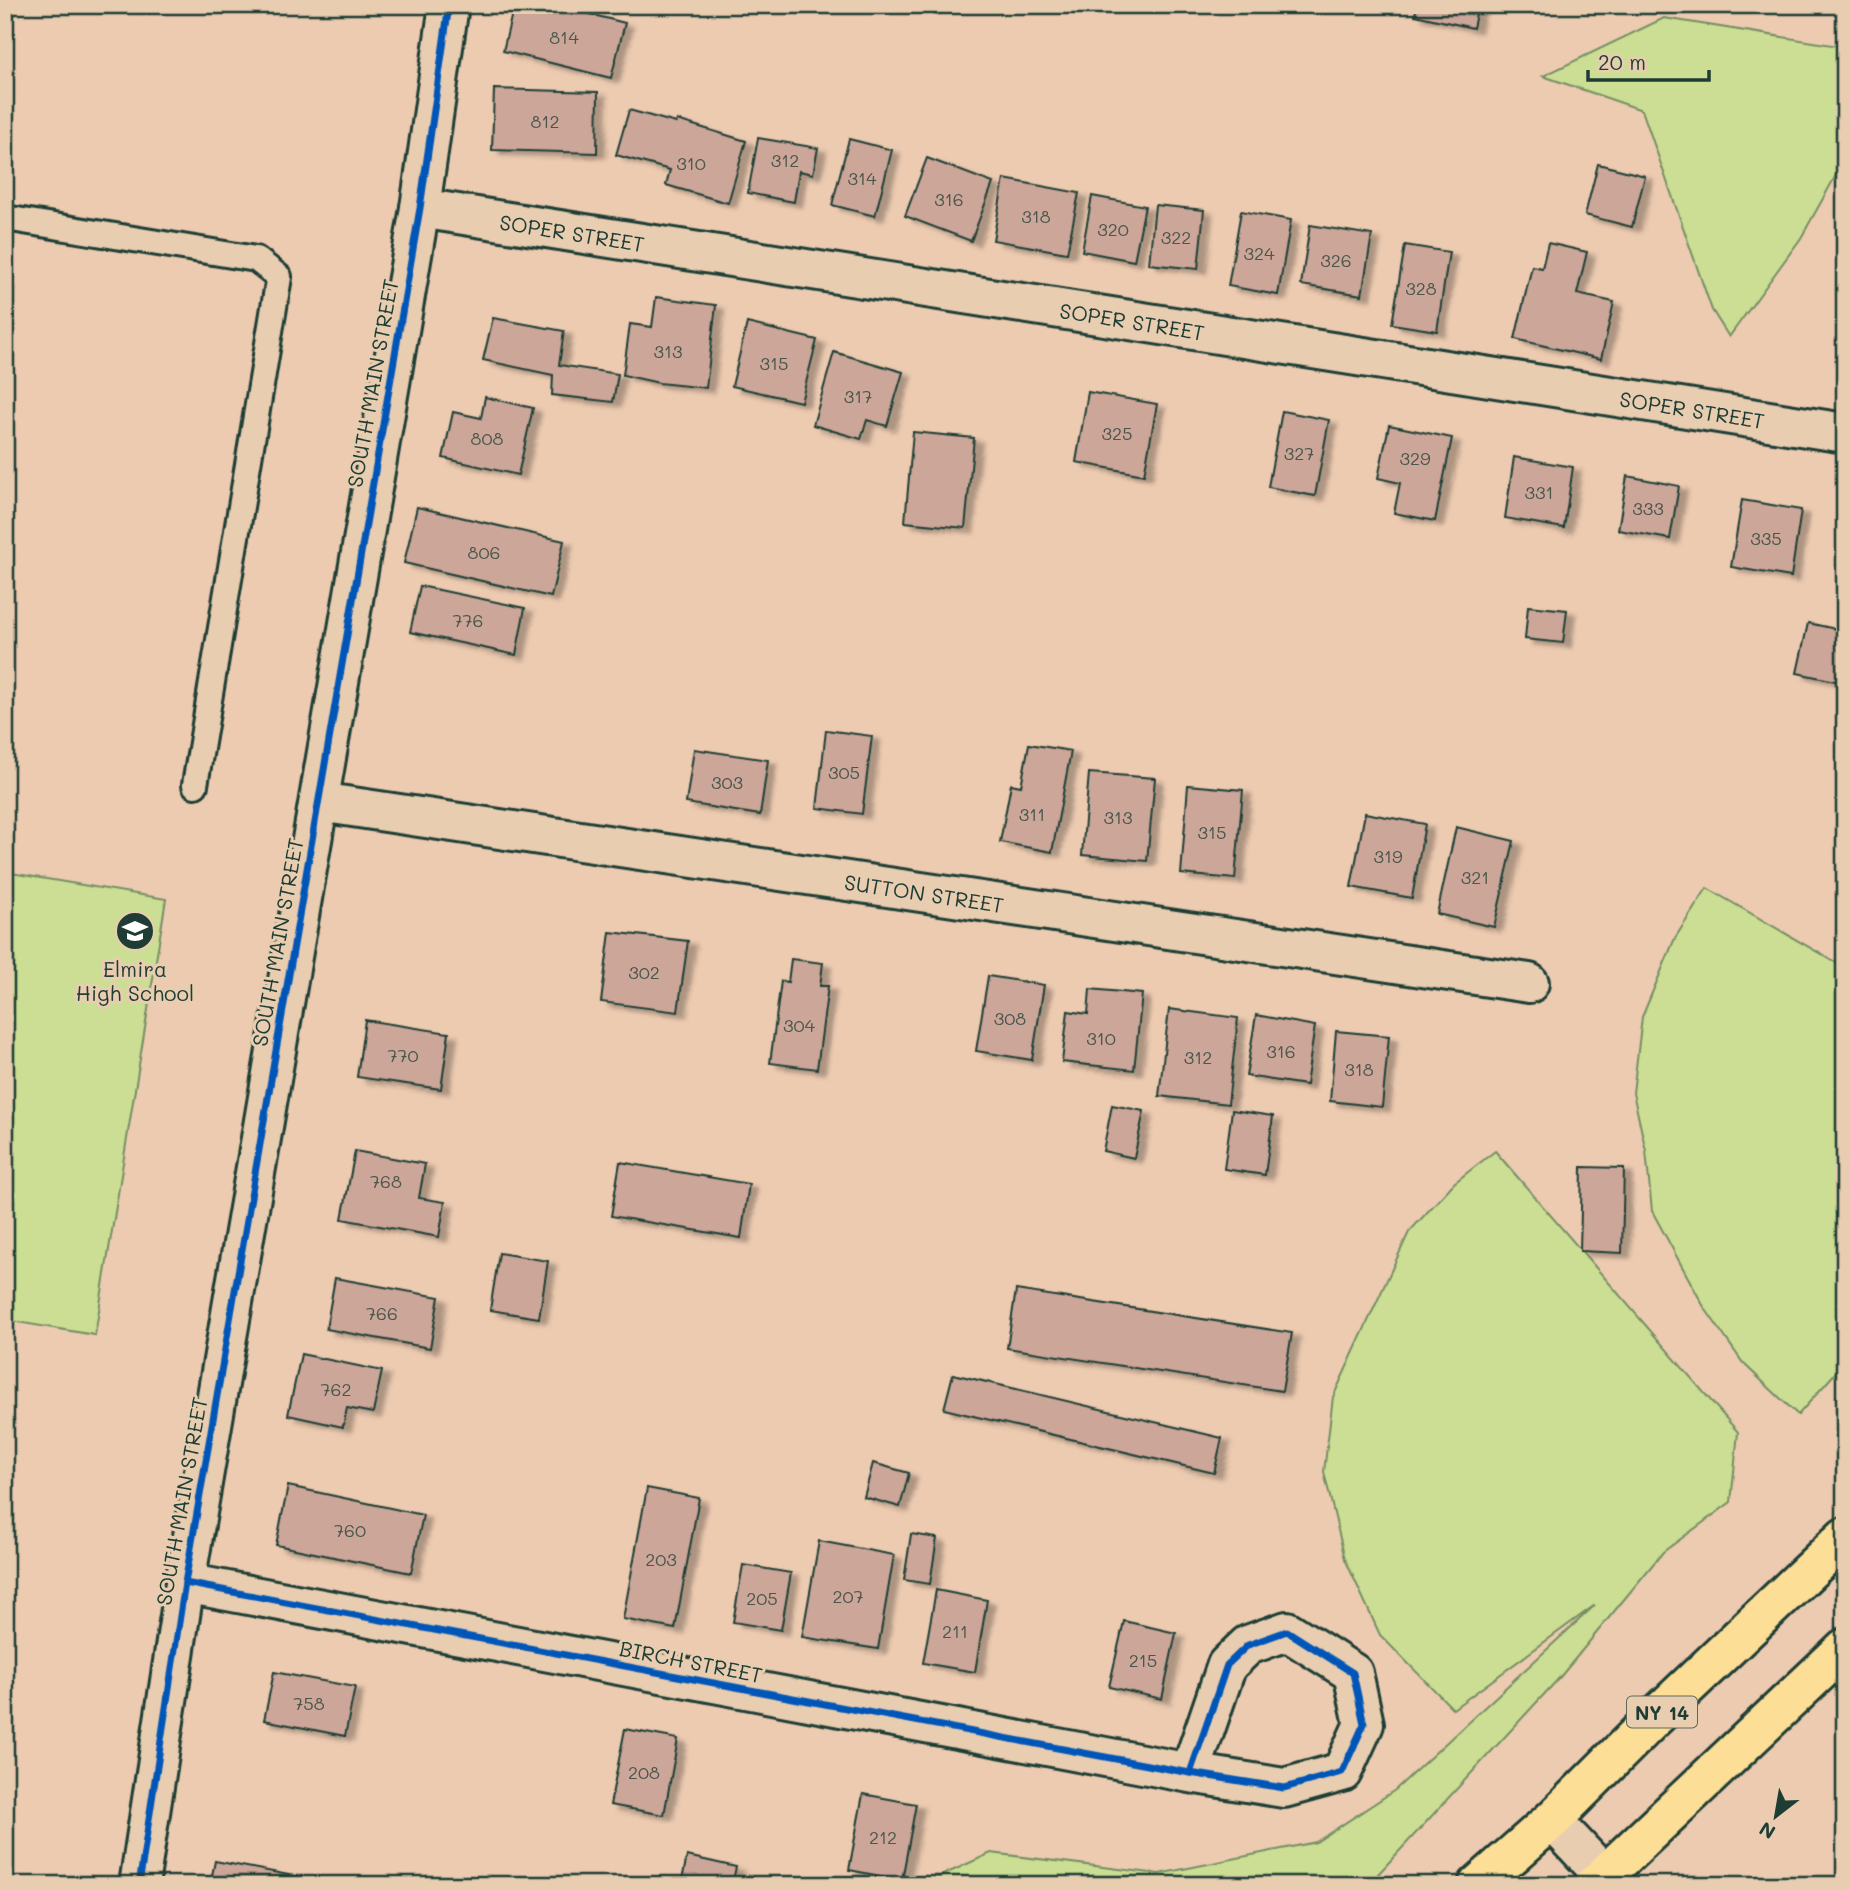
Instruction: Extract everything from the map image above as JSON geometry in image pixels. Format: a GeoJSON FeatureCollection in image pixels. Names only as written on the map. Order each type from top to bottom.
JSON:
{"type":"FeatureCollection","features":[{"type":"Feature","properties":{"kind":"main road","name":"NY 14"},"geometry":{"type":"LineString","coordinates":[[1478,1885],[1552,1819],[1845,1537]]}},
{"type":"Feature","properties":{"kind":"main road"},"geometry":{"type":"LineString","coordinates":[[1604,1882],[1845,1648]]}},
{"type":"Feature","properties":{"kind":"street","name":"SOUTH MAIN STREET"},"geometry":{"type":"LineString","coordinates":[[139,1885],[185,1583],[420,208],[449,5]]}},
{"type":"Feature","properties":{"kind":"street","name":"SOPER STREET"},"geometry":{"type":"LineString","coordinates":[[420,208],[1845,433]]}},
{"type":"Feature","properties":{"kind":"street","name":"SUTTON STREET"},"geometry":{"type":"LineString","coordinates":[[319,802],[1529,983]]}},
{"type":"Feature","properties":{"kind":"street","name":"BIRCH STREET"},"geometry":{"type":"LineString","coordinates":[[185,1583],[1190,1773],[1284,1788],[1342,1772],[1364,1724],[1353,1673],[1287,1631],[1248,1645],[1227,1665],[1190,1773]]}},
{"type":"Feature","properties":{"kind":"street"},"geometry":{"type":"LineString","coordinates":[[1552,1819],[1604,1882]]}},
{"type":"Feature","properties":{"kind":"lane"},"geometry":{"type":"LineString","coordinates":[[5,218],[256,259],[279,277],[195,785]]}},
{"type":"Feature","properties":{"kind":"green space"},"geometry":{"type":"Polygon","coordinates":[[[1664,18],[1845,47],[1845,159],[1801,238],[1729,337],[1712,310],[1642,110],[1543,76],[1664,18]]]}},
{"type":"Feature","properties":{"kind":"green space"},"geometry":{"type":"Polygon","coordinates":[[[5,872],[166,899],[95,1335],[5,1320],[5,872]]]}},
{"type":"Feature","properties":{"kind":"green space"},"geometry":{"type":"Polygon","coordinates":[[[1707,888],[1845,968],[1845,1362],[1798,1415],[1743,1363],[1704,1307],[1652,1211],[1646,1151],[1633,1093],[1642,1017],[1675,938],[1707,888]]]}},
{"type":"Feature","properties":{"kind":"green space"},"geometry":{"type":"Polygon","coordinates":[[[1495,1151],[1738,1432],[1731,1502],[1663,1552],[1561,1676],[1368,1885],[921,1885],[991,1853],[1159,1874],[1316,1842],[1395,1790],[1595,1605],[1453,1709],[1380,1635],[1345,1559],[1324,1472],[1333,1397],[1409,1232],[1454,1183],[1495,1151]]]}},
{"type":"Feature","properties":{"kind":"building"},"geometry":{"type":"Polygon","coordinates":[[[514,5],[554,5],[625,23],[611,78],[503,51],[514,5]]]}},
{"type":"Feature","properties":{"kind":"building"},"geometry":{"type":"Polygon","coordinates":[[[1417,5],[1478,5],[1473,28],[1415,15],[1417,5]]]}},
{"type":"Feature","properties":{"kind":"building"},"geometry":{"type":"Polygon","coordinates":[[[494,89],[598,92],[597,153],[492,150],[494,89]]]}},
{"type":"Feature","properties":{"kind":"building"},"geometry":{"type":"Polygon","coordinates":[[[629,110],[676,123],[677,120],[746,141],[728,203],[666,185],[670,170],[616,155],[629,110]]]}},
{"type":"Feature","properties":{"kind":"building"},"geometry":{"type":"Polygon","coordinates":[[[758,138],[818,148],[813,174],[799,171],[794,202],[748,193],[758,138]]]}},
{"type":"Feature","properties":{"kind":"building"},"geometry":{"type":"Polygon","coordinates":[[[849,139],[892,150],[875,216],[832,205],[849,139]]]}},
{"type":"Feature","properties":{"kind":"building"},"geometry":{"type":"Polygon","coordinates":[[[927,158],[993,183],[971,241],[905,216],[927,158]]]}},
{"type":"Feature","properties":{"kind":"building"},"geometry":{"type":"Polygon","coordinates":[[[1598,164],[1645,176],[1632,227],[1585,215],[1598,164]]]}},
{"type":"Feature","properties":{"kind":"building"},"geometry":{"type":"Polygon","coordinates":[[[1004,179],[1079,193],[1067,253],[993,240],[1004,179]]]}},
{"type":"Feature","properties":{"kind":"building"},"geometry":{"type":"Polygon","coordinates":[[[1092,196],[1145,206],[1134,261],[1082,251],[1092,196]]]}},
{"type":"Feature","properties":{"kind":"building"},"geometry":{"type":"Polygon","coordinates":[[[1155,205],[1204,210],[1198,269],[1149,264],[1155,205]]]}},
{"type":"Feature","properties":{"kind":"building"},"geometry":{"type":"Polygon","coordinates":[[[1241,211],[1291,220],[1278,295],[1228,286],[1241,211]]]}},
{"type":"Feature","properties":{"kind":"building"},"geometry":{"type":"Polygon","coordinates":[[[1310,225],[1372,235],[1362,295],[1301,285],[1310,225]]]}},
{"type":"Feature","properties":{"kind":"building"},"geometry":{"type":"Polygon","coordinates":[[[1548,243],[1587,252],[1577,294],[1614,302],[1601,359],[1515,339],[1532,266],[1542,268],[1548,243]]]}},
{"type":"Feature","properties":{"kind":"building"},"geometry":{"type":"Polygon","coordinates":[[[1405,245],[1449,252],[1437,331],[1392,324],[1405,245]]]}},
{"type":"Feature","properties":{"kind":"building"},"geometry":{"type":"Polygon","coordinates":[[[656,297],[716,305],[706,388],[659,383],[623,375],[630,324],[652,327],[656,297]]]}},
{"type":"Feature","properties":{"kind":"building"},"geometry":{"type":"Polygon","coordinates":[[[493,318],[564,331],[559,365],[618,374],[613,402],[552,395],[553,375],[483,360],[493,318]]]}},
{"type":"Feature","properties":{"kind":"building"},"geometry":{"type":"Polygon","coordinates":[[[747,323],[817,340],[801,402],[732,386],[747,323]]]}},
{"type":"Feature","properties":{"kind":"building"},"geometry":{"type":"Polygon","coordinates":[[[834,352],[903,372],[887,426],[867,420],[861,439],[813,425],[834,352]]]}},
{"type":"Feature","properties":{"kind":"building"},"geometry":{"type":"Polygon","coordinates":[[[1088,392],[1157,404],[1144,475],[1076,462],[1088,392]]]}},
{"type":"Feature","properties":{"kind":"building"},"geometry":{"type":"Polygon","coordinates":[[[485,397],[533,408],[518,475],[443,458],[453,412],[481,418],[485,397]]]}},
{"type":"Feature","properties":{"kind":"building"},"geometry":{"type":"Polygon","coordinates":[[[1282,411],[1329,420],[1315,496],[1268,487],[1282,411]]]}},
{"type":"Feature","properties":{"kind":"building"},"geometry":{"type":"Polygon","coordinates":[[[1389,425],[1452,438],[1435,521],[1394,513],[1400,483],[1378,478],[1389,425]]]}},
{"type":"Feature","properties":{"kind":"building"},"geometry":{"type":"Polygon","coordinates":[[[913,432],[974,438],[965,528],[905,522],[913,432]]]}},
{"type":"Feature","properties":{"kind":"building"},"geometry":{"type":"Polygon","coordinates":[[[1514,457],[1573,467],[1564,528],[1505,518],[1514,457]]]}},
{"type":"Feature","properties":{"kind":"building"},"geometry":{"type":"Polygon","coordinates":[[[1627,476],[1679,486],[1670,539],[1618,530],[1627,476]]]}},
{"type":"Feature","properties":{"kind":"building"},"geometry":{"type":"Polygon","coordinates":[[[1742,500],[1801,510],[1791,577],[1731,567],[1742,500]]]}},
{"type":"Feature","properties":{"kind":"building"},"geometry":{"type":"Polygon","coordinates":[[[417,507],[564,541],[551,597],[404,563],[417,507]]]}},
{"type":"Feature","properties":{"kind":"building"},"geometry":{"type":"Polygon","coordinates":[[[420,586],[525,608],[516,655],[410,632],[420,586]]]}},
{"type":"Feature","properties":{"kind":"building"},"geometry":{"type":"Polygon","coordinates":[[[1528,606],[1567,610],[1563,643],[1525,639],[1528,606]]]}},
{"type":"Feature","properties":{"kind":"building"},"geometry":{"type":"Polygon","coordinates":[[[1808,623],[1845,631],[1845,683],[1797,673],[1808,623]]]}},
{"type":"Feature","properties":{"kind":"building"},"geometry":{"type":"Polygon","coordinates":[[[826,730],[872,736],[862,814],[817,808],[826,730]]]}},
{"type":"Feature","properties":{"kind":"building"},"geometry":{"type":"Polygon","coordinates":[[[1029,744],[1071,751],[1052,852],[1000,842],[1011,784],[1021,786],[1029,744]]]}},
{"type":"Feature","properties":{"kind":"building"},"geometry":{"type":"Polygon","coordinates":[[[694,749],[768,760],[760,815],[686,803],[694,749]]]}},
{"type":"Feature","properties":{"kind":"building"},"geometry":{"type":"Polygon","coordinates":[[[1089,773],[1155,778],[1147,861],[1082,855],[1089,773]]]}},
{"type":"Feature","properties":{"kind":"building"},"geometry":{"type":"Polygon","coordinates":[[[1188,785],[1243,790],[1235,879],[1181,874],[1188,785]]]}},
{"type":"Feature","properties":{"kind":"building"},"geometry":{"type":"Polygon","coordinates":[[[1365,813],[1425,824],[1412,898],[1351,887],[1365,813]]]}},
{"type":"Feature","properties":{"kind":"building"},"geometry":{"type":"Polygon","coordinates":[[[1456,827],[1514,841],[1494,927],[1437,914],[1456,827]]]}},
{"type":"Feature","properties":{"kind":"building"},"geometry":{"type":"Polygon","coordinates":[[[610,932],[688,941],[678,1012],[601,1002],[610,932]]]}},
{"type":"Feature","properties":{"kind":"building"},"geometry":{"type":"Polygon","coordinates":[[[791,959],[823,963],[820,986],[828,986],[817,1069],[770,1063],[781,981],[788,982],[791,959]]]}},
{"type":"Feature","properties":{"kind":"building"},"geometry":{"type":"Polygon","coordinates":[[[988,976],[1044,985],[1032,1060],[976,1051],[988,976]]]}},
{"type":"Feature","properties":{"kind":"building"},"geometry":{"type":"Polygon","coordinates":[[[1090,989],[1142,994],[1134,1070],[1062,1062],[1068,1011],[1088,1014],[1090,989]]]}},
{"type":"Feature","properties":{"kind":"building"},"geometry":{"type":"Polygon","coordinates":[[[1169,1009],[1238,1018],[1228,1104],[1159,1096],[1169,1009]]]}},
{"type":"Feature","properties":{"kind":"building"},"geometry":{"type":"Polygon","coordinates":[[[1256,1015],[1315,1026],[1306,1085],[1246,1076],[1256,1015]]]}},
{"type":"Feature","properties":{"kind":"building"},"geometry":{"type":"Polygon","coordinates":[[[365,1020],[449,1033],[441,1089],[357,1077],[365,1020]]]}},
{"type":"Feature","properties":{"kind":"building"},"geometry":{"type":"Polygon","coordinates":[[[1336,1031],[1389,1036],[1382,1107],[1330,1101],[1336,1031]]]}},
{"type":"Feature","properties":{"kind":"building"},"geometry":{"type":"Polygon","coordinates":[[[1112,1105],[1144,1111],[1134,1158],[1103,1151],[1112,1105]]]}},
{"type":"Feature","properties":{"kind":"building"},"geometry":{"type":"Polygon","coordinates":[[[1232,1110],[1273,1116],[1265,1175],[1224,1169],[1232,1110]]]}},
{"type":"Feature","properties":{"kind":"building"},"geometry":{"type":"Polygon","coordinates":[[[355,1151],[425,1164],[419,1198],[445,1202],[439,1237],[342,1219],[355,1151]]]}},
{"type":"Feature","properties":{"kind":"building"},"geometry":{"type":"Polygon","coordinates":[[[620,1162],[749,1184],[741,1238],[611,1216],[620,1162]]]}},
{"type":"Feature","properties":{"kind":"building"},"geometry":{"type":"Polygon","coordinates":[[[1582,1167],[1624,1168],[1622,1253],[1580,1251],[1582,1167]]]}},
{"type":"Feature","properties":{"kind":"building"},"geometry":{"type":"Polygon","coordinates":[[[499,1253],[548,1261],[539,1318],[490,1310],[499,1253]]]}},
{"type":"Feature","properties":{"kind":"building"},"geometry":{"type":"Polygon","coordinates":[[[335,1278],[439,1297],[430,1348],[326,1329],[335,1278]]]}},
{"type":"Feature","properties":{"kind":"building"},"geometry":{"type":"Polygon","coordinates":[[[1016,1290],[1292,1333],[1282,1391],[1007,1348],[1016,1290]]]}},
{"type":"Feature","properties":{"kind":"building"},"geometry":{"type":"Polygon","coordinates":[[[301,1354],[382,1371],[373,1413],[347,1408],[343,1427],[288,1415],[301,1354]]]}},
{"type":"Feature","properties":{"kind":"building"},"geometry":{"type":"Polygon","coordinates":[[[953,1374],[1222,1438],[1214,1473],[944,1409],[953,1374]]]}},
{"type":"Feature","properties":{"kind":"building"},"geometry":{"type":"Polygon","coordinates":[[[873,1463],[909,1473],[900,1507],[864,1497],[873,1463]]]}},
{"type":"Feature","properties":{"kind":"building"},"geometry":{"type":"Polygon","coordinates":[[[288,1486],[423,1515],[411,1573],[276,1545],[288,1486]]]}},
{"type":"Feature","properties":{"kind":"building"},"geometry":{"type":"Polygon","coordinates":[[[647,1488],[699,1498],[675,1629],[623,1619],[647,1488]]]}},
{"type":"Feature","properties":{"kind":"building"},"geometry":{"type":"Polygon","coordinates":[[[911,1534],[937,1538],[930,1584],[904,1580],[911,1534]]]}},
{"type":"Feature","properties":{"kind":"building"},"geometry":{"type":"Polygon","coordinates":[[[819,1541],[894,1555],[878,1649],[802,1637],[819,1541]]]}},
{"type":"Feature","properties":{"kind":"building"},"geometry":{"type":"Polygon","coordinates":[[[743,1565],[791,1573],[781,1630],[733,1622],[743,1565]]]}},
{"type":"Feature","properties":{"kind":"building"},"geometry":{"type":"Polygon","coordinates":[[[936,1590],[987,1600],[975,1672],[923,1663],[936,1590]]]}},
{"type":"Feature","properties":{"kind":"building"},"geometry":{"type":"Polygon","coordinates":[[[1124,1621],[1176,1633],[1162,1699],[1109,1687],[1124,1621]]]}},
{"type":"Feature","properties":{"kind":"building"},"geometry":{"type":"Polygon","coordinates":[[[274,1672],[355,1687],[345,1736],[264,1720],[274,1672]]]}},
{"type":"Feature","properties":{"kind":"building"},"geometry":{"type":"Polygon","coordinates":[[[625,1729],[678,1739],[664,1815],[610,1805],[625,1729]]]}},
{"type":"Feature","properties":{"kind":"building"},"geometry":{"type":"Polygon","coordinates":[[[863,1794],[916,1804],[902,1880],[849,1870],[863,1794]]]}},
{"type":"Feature","properties":{"kind":"building"},"geometry":{"type":"Polygon","coordinates":[[[687,1856],[736,1867],[732,1885],[681,1885],[687,1856]]]}},
{"type":"Feature","properties":{"kind":"building"},"geometry":{"type":"Polygon","coordinates":[[[215,1861],[310,1879],[309,1885],[210,1885],[215,1861]]]}},
{"type":"Feature","properties":{"kind":"cycle path"},"geometry":{"type":"LineString","coordinates":[[139,1885],[185,1583],[420,208],[449,5]]}},
{"type":"Feature","properties":{"kind":"cycle path"},"geometry":{"type":"LineString","coordinates":[[185,1583],[1190,1773],[1284,1788],[1342,1772],[1364,1724],[1353,1673],[1287,1631],[1248,1645],[1227,1665],[1190,1773]]}},
{"type":"Feature","properties":{"kind":"place","name":"Elmira High School"},"geometry":{"type":"Point","coordinates":[135,931]}}]}
